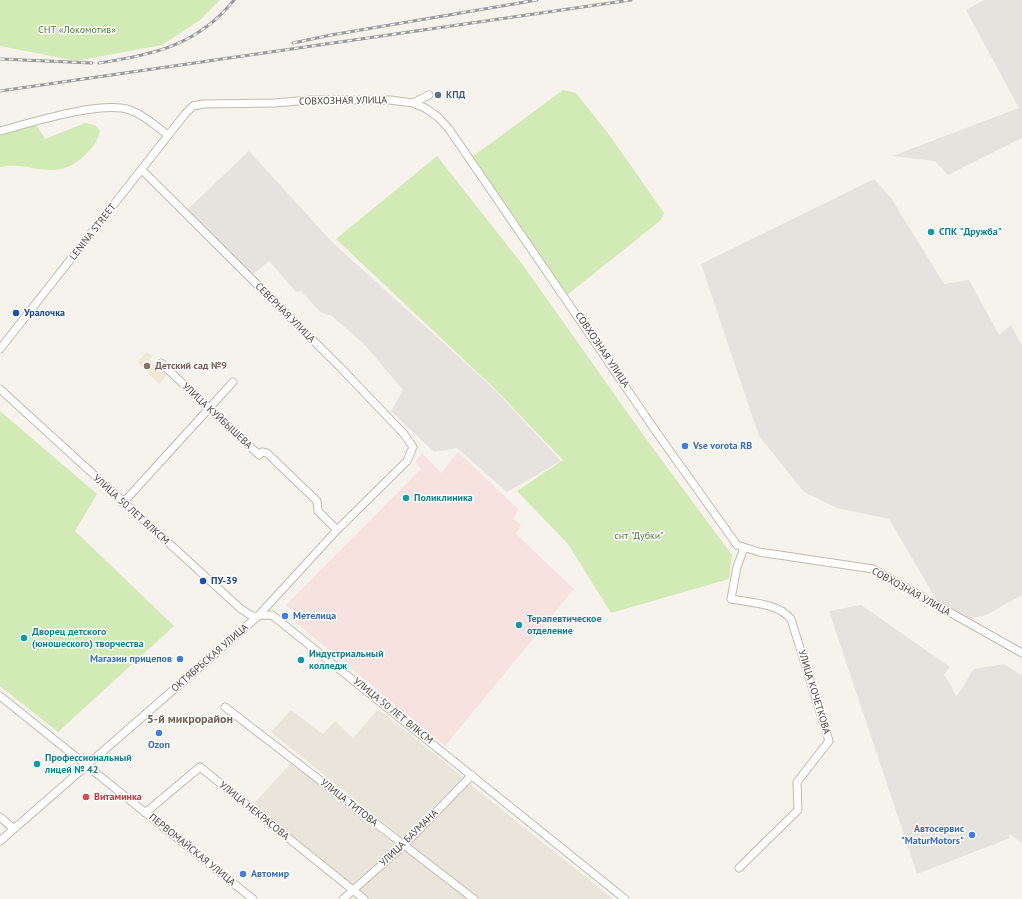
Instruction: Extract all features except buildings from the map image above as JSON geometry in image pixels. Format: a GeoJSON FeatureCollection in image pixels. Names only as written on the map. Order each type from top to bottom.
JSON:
{"type":"FeatureCollection","features":[{"type":"Feature","properties":{"kind":"street"},"geometry":{"type":"LineString","coordinates":[[413,103],[429,95]]}},
{"type":"Feature","properties":{"kind":"street","name":"СОВХОЗНАЯ УЛИЦА"},"geometry":{"type":"LineString","coordinates":[[185,114],[193,106],[208,103],[234,105],[311,100],[369,99],[413,103],[432,112],[449,129],[727,533],[737,545],[744,548],[873,569],[1022,653]]}},
{"type":"Feature","properties":{"kind":"street"},"geometry":{"type":"LineString","coordinates":[[0,132],[96,108],[118,106],[142,115],[168,135]]}},
{"type":"Feature","properties":{"kind":"street","name":"LENINA STREET"},"geometry":{"type":"LineString","coordinates":[[0,349],[185,114]]}},
{"type":"Feature","properties":{"kind":"street","name":"СЕВЕРНАЯ УЛИЦА"},"geometry":{"type":"LineString","coordinates":[[142,170],[340,367],[404,434],[413,447],[407,461]]}},
{"type":"Feature","properties":{"kind":"street","name":"УЛИЦА КУЙБЫШЕВА"},"geometry":{"type":"LineString","coordinates":[[161,363],[259,455],[262,452],[267,453],[317,501],[318,511],[337,530]]}},
{"type":"Feature","properties":{"kind":"street"},"geometry":{"type":"LineString","coordinates":[[123,503],[234,382]]}},
{"type":"Feature","properties":{"kind":"street","name":"УЛИЦА 50 ЛЕТ ВЛКСМ"},"geometry":{"type":"LineString","coordinates":[[0,389],[240,609],[252,616],[272,615],[625,899]]}},
{"type":"Feature","properties":{"kind":"street","name":"ОКТЯБРЬСКАЯ УЛИЦА"},"geometry":{"type":"LineString","coordinates":[[0,841],[258,616],[337,530],[407,461]]}},
{"type":"Feature","properties":{"kind":"street","name":"УЛИЦА КОЧЕТКОВА"},"geometry":{"type":"LineString","coordinates":[[739,868],[798,810],[797,782],[829,741],[792,619],[782,610],[731,599],[736,567],[744,548]]}},
{"type":"Feature","properties":{"kind":"street","name":"ПЕРВОМАЙСКАЯ УЛИЦА"},"geometry":{"type":"LineString","coordinates":[[0,696],[85,766],[253,899]]}},
{"type":"Feature","properties":{"kind":"street","name":"УЛИЦА ТИТОВА"},"geometry":{"type":"LineString","coordinates":[[225,707],[474,899]]}},
{"type":"Feature","properties":{"kind":"street","name":"УЛИЦА НЕКРАСОВА"},"geometry":{"type":"LineString","coordinates":[[145,813],[200,767],[364,899]]}},
{"type":"Feature","properties":{"kind":"street","name":"УЛИЦА БАУМАНА"},"geometry":{"type":"LineString","coordinates":[[343,899],[352,889],[404,845],[472,775]]}},
{"type":"Feature","properties":{"kind":"street"},"geometry":{"type":"LineString","coordinates":[[0,817],[14,829]]}},
{"type":"Feature","properties":{"kind":"shaded area"},"geometry":{"type":"Polygon","coordinates":[[[984,0],[1022,0],[1022,138],[948,175],[935,161],[892,156],[1019,108],[966,10],[984,0]]]}},
{"type":"Feature","properties":{"kind":"shaded area"},"geometry":{"type":"Polygon","coordinates":[[[249,151],[332,242],[493,388],[561,461],[507,492],[457,448],[434,452],[391,411],[403,390],[364,344],[332,316],[320,312],[301,291],[296,292],[269,261],[251,276],[186,211],[249,151]]]}},
{"type":"Feature","properties":{"kind":"shaded area"},"geometry":{"type":"Polygon","coordinates":[[[874,179],[891,198],[944,284],[969,280],[999,335],[1011,325],[1022,346],[1022,595],[986,615],[961,621],[942,609],[889,519],[837,508],[804,492],[759,436],[701,264],[874,179]]]}},
{"type":"Feature","properties":{"kind":"shaded area","name":"Детский сад №9"},"geometry":{"type":"Polygon","coordinates":[[[147,352],[152,356],[149,360],[162,372],[165,369],[169,373],[159,384],[137,362],[147,352]]]}},
{"type":"Feature","properties":{"kind":"shaded area"},"geometry":{"type":"Polygon","coordinates":[[[458,452],[518,509],[514,519],[521,525],[516,534],[574,589],[445,746],[289,617],[294,612],[286,605],[421,469],[415,462],[422,453],[441,473],[458,452]]]}},
{"type":"Feature","properties":{"kind":"shaded area"},"geometry":{"type":"Polygon","coordinates":[[[861,605],[950,667],[944,675],[951,685],[956,697],[974,669],[1004,664],[1021,675],[1022,673],[1022,843],[1008,833],[1010,838],[917,874],[829,611],[861,605]]]}},
{"type":"Feature","properties":{"kind":"shaded area"},"geometry":{"type":"Polygon","coordinates":[[[378,709],[463,777],[404,839],[271,732],[291,710],[323,734],[335,721],[353,738],[378,709]]]}},
{"type":"Feature","properties":{"kind":"shaded area"},"geometry":{"type":"Polygon","coordinates":[[[291,763],[397,846],[351,887],[251,807],[291,763]]]}},
{"type":"Feature","properties":{"kind":"shaded area"},"geometry":{"type":"Polygon","coordinates":[[[468,784],[470,784],[613,899],[477,899],[409,843],[468,784]]]}},
{"type":"Feature","properties":{"kind":"shaded area"},"geometry":{"type":"Polygon","coordinates":[[[403,847],[469,899],[368,899],[360,893],[360,888],[403,847]]]}},
{"type":"Feature","properties":{"kind":"green space","name":"СНТ «Локомотив»"},"geometry":{"type":"Polygon","coordinates":[[[0,0],[220,0],[200,20],[162,45],[76,61],[0,46],[0,0]]]}},
{"type":"Feature","properties":{"kind":"green space"},"geometry":{"type":"Polygon","coordinates":[[[563,90],[576,93],[610,136],[664,213],[661,220],[567,295],[472,157],[563,90]]]}},
{"type":"Feature","properties":{"kind":"green space"},"geometry":{"type":"Polygon","coordinates":[[[85,123],[95,125],[100,131],[92,148],[73,164],[63,169],[53,170],[23,166],[0,167],[0,134],[31,126],[37,126],[45,139],[85,123]]]}},
{"type":"Feature","properties":{"kind":"green space","name":"снт \"Дубки\""},"geometry":{"type":"Polygon","coordinates":[[[437,156],[522,264],[644,436],[732,555],[729,579],[611,613],[568,544],[517,491],[563,460],[494,388],[336,239],[437,156]]]}},
{"type":"Feature","properties":{"kind":"green space"},"geometry":{"type":"Polygon","coordinates":[[[0,411],[97,494],[75,531],[174,626],[58,732],[0,686],[0,411]]]}},
{"type":"Feature","properties":{"kind":"railway"},"geometry":{"type":"LineString","coordinates":[[99,63],[138,56],[190,38],[205,28],[234,0]]}},
{"type":"Feature","properties":{"kind":"railway"},"geometry":{"type":"LineString","coordinates":[[293,43],[331,35],[537,0]]}},
{"type":"Feature","properties":{"kind":"railway"},"geometry":{"type":"LineString","coordinates":[[0,91],[631,0]]}},
{"type":"Feature","properties":{"kind":"railway"},"geometry":{"type":"LineString","coordinates":[[0,59],[92,63]]}},
{"type":"Feature","properties":{"kind":"place","name":"КПД"},"geometry":{"type":"Point","coordinates":[438,95]}},
{"type":"Feature","properties":{"kind":"place","name":"СПК \"Дружба\""},"geometry":{"type":"Point","coordinates":[931,232]}},
{"type":"Feature","properties":{"kind":"place","name":"Уралочка"},"geometry":{"type":"Point","coordinates":[16,313]}},
{"type":"Feature","properties":{"kind":"place","name":"Детский сад №9"},"geometry":{"type":"Point","coordinates":[147,366]}},
{"type":"Feature","properties":{"kind":"place","name":"Vse vorota RB"},"geometry":{"type":"Point","coordinates":[685,446]}},
{"type":"Feature","properties":{"kind":"place","name":"Поликлиника"},"geometry":{"type":"Point","coordinates":[406,498]}},
{"type":"Feature","properties":{"kind":"place","name":"ПУ-39"},"geometry":{"type":"Point","coordinates":[203,581]}},
{"type":"Feature","properties":{"kind":"place","name":"Метелица"},"geometry":{"type":"Point","coordinates":[285,616]}},
{"type":"Feature","properties":{"kind":"place","name":"Терапевтическое отделение"},"geometry":{"type":"Point","coordinates":[519,625]}},
{"type":"Feature","properties":{"kind":"place","name":"Дворец детского (юношеского) творчества"},"geometry":{"type":"Point","coordinates":[24,638]}},
{"type":"Feature","properties":{"kind":"place","name":"Магазин прицепов"},"geometry":{"type":"Point","coordinates":[180,659]}},
{"type":"Feature","properties":{"kind":"place","name":"Индустриальный колледж"},"geometry":{"type":"Point","coordinates":[301,660]}},
{"type":"Feature","properties":{"kind":"place","name":"Ozon"},"geometry":{"type":"Point","coordinates":[159,733]}},
{"type":"Feature","properties":{"kind":"place","name":"Профессиональный лицей № 42"},"geometry":{"type":"Point","coordinates":[37,764]}},
{"type":"Feature","properties":{"kind":"place","name":"Витаминка"},"geometry":{"type":"Point","coordinates":[86,797]}},
{"type":"Feature","properties":{"kind":"place","name":"Автосервис \"MaturMotors\""},"geometry":{"type":"Point","coordinates":[972,835]}},
{"type":"Feature","properties":{"kind":"place","name":"Автомир"},"geometry":{"type":"Point","coordinates":[243,874]}},
{"type":"Feature","properties":{"kind":"district","name":"5-й микрорайон"},"geometry":{"type":"Point","coordinates":[190,720]}}]}
